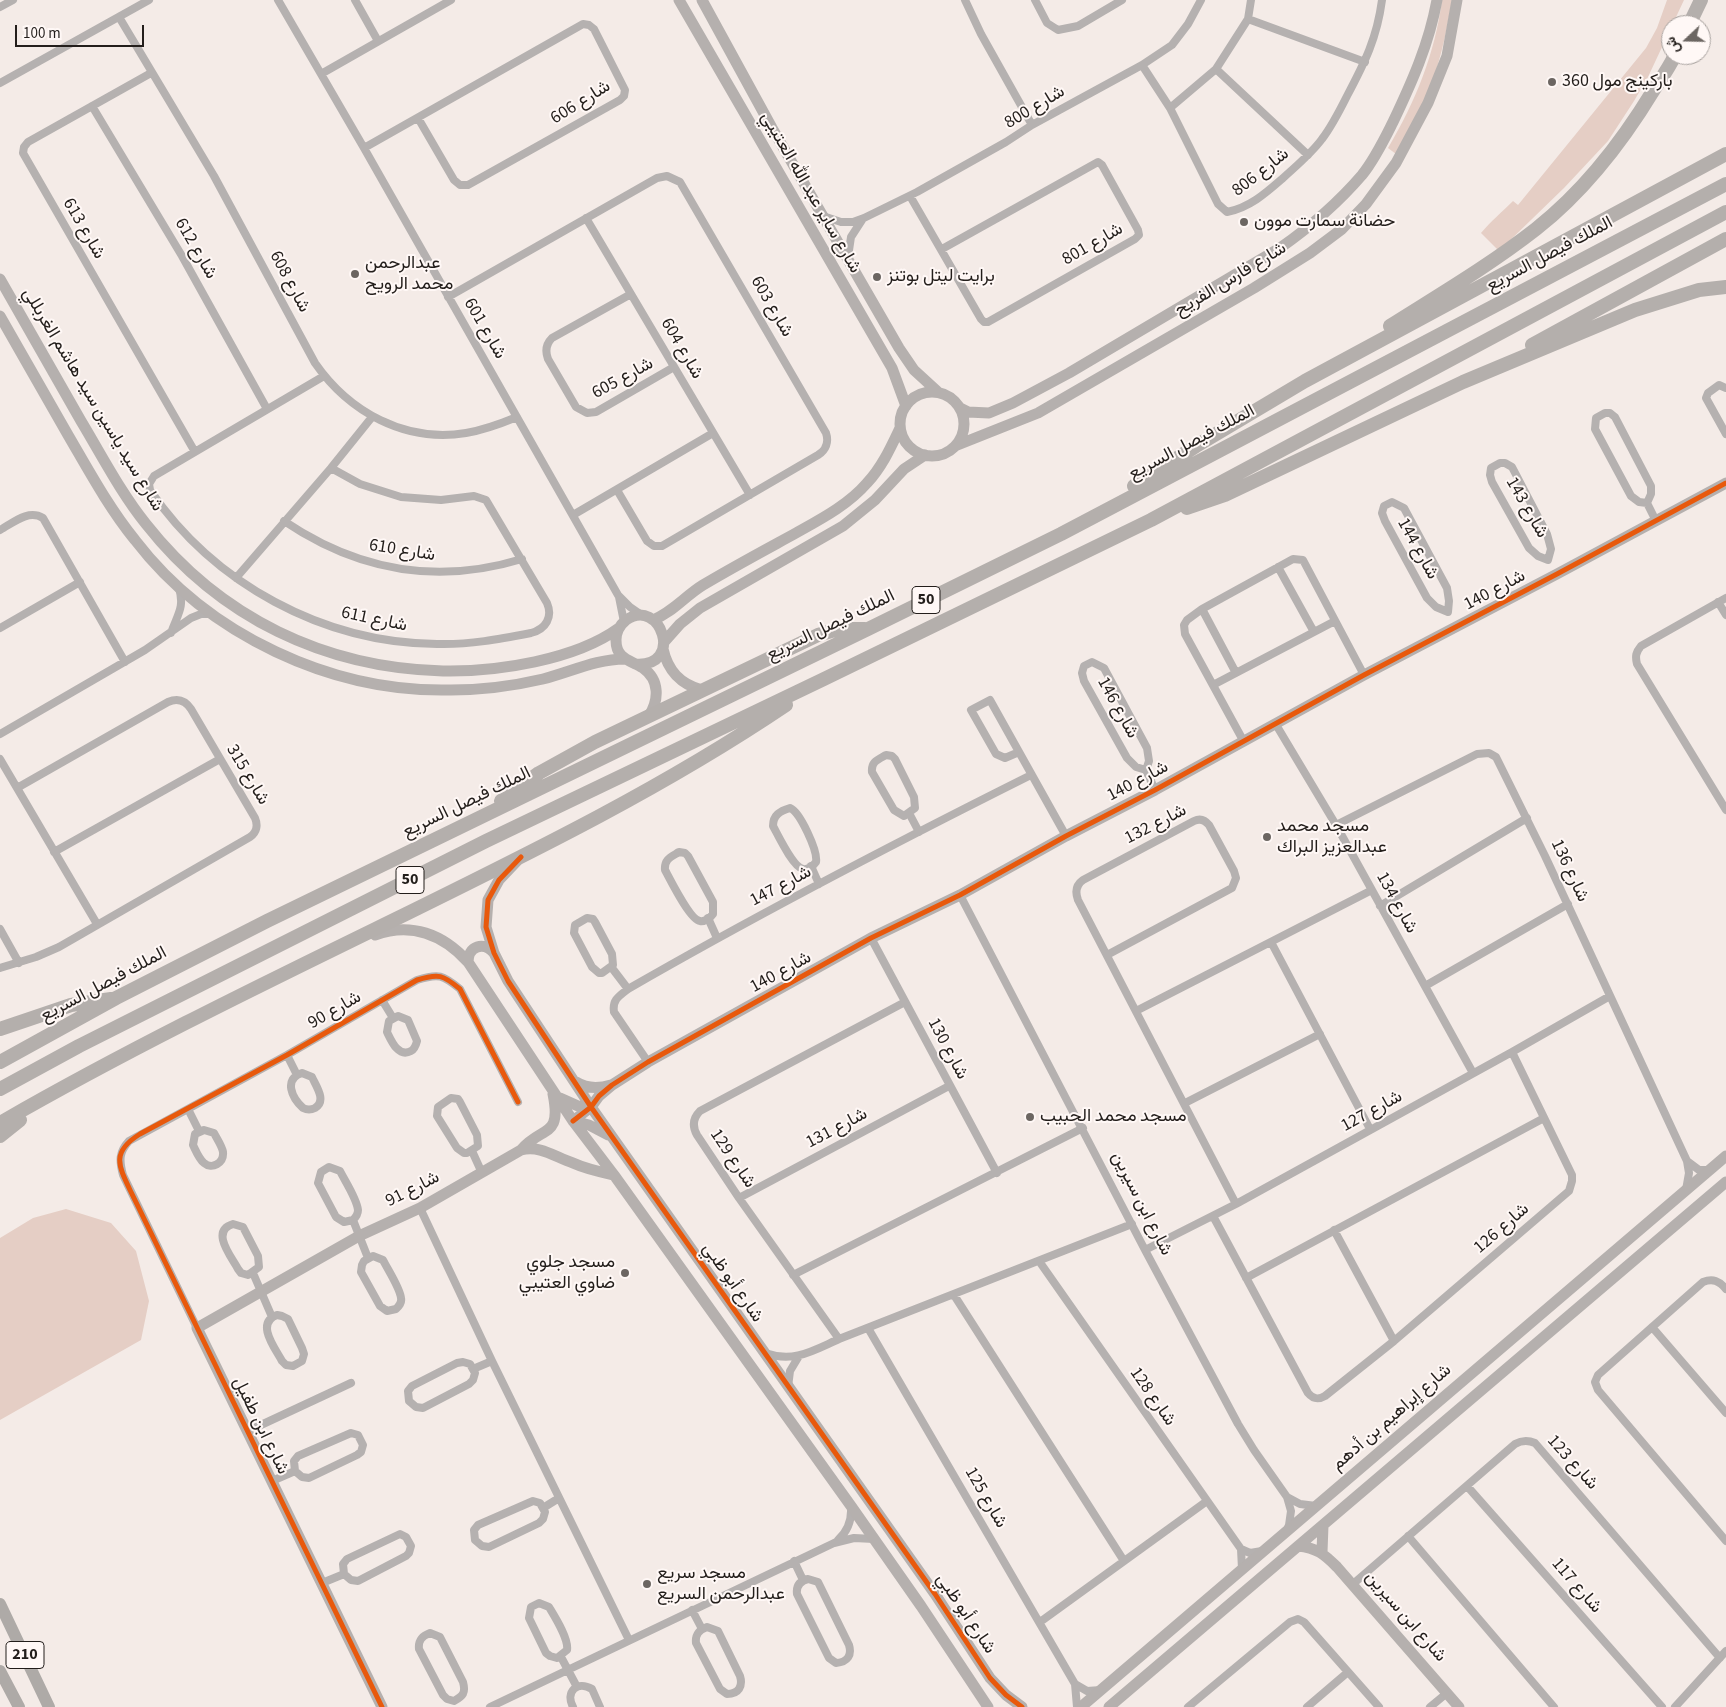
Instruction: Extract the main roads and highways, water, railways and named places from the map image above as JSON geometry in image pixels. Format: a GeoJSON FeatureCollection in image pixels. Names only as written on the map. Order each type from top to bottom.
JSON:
{"type":"FeatureCollection","features":[{"type":"Feature","properties":{"kind":"highway"},"geometry":{"type":"LineString","coordinates":[[1694,15],[1701,0]]}},
{"type":"Feature","properties":{"kind":"highway"},"geometry":{"type":"LineString","coordinates":[[1060,534],[1196,446],[1305,381],[1505,252],[1537,228],[1575,193],[1607,157],[1638,116],[1669,65]]}},
{"type":"Feature","properties":{"kind":"highway"},"geometry":{"type":"LineString","coordinates":[[1305,381],[1726,154]]}},
{"type":"Feature","properties":{"kind":"highway","name":"الملك فيصل السريع"},"geometry":{"type":"LineString","coordinates":[[0,1062],[116,998],[267,920],[1060,534],[1726,184]]}},
{"type":"Feature","properties":{"kind":"highway","name":"50"},"geometry":{"type":"LineString","coordinates":[[0,1089],[79,1046],[486,841],[1151,520],[1726,212]]}},
{"type":"Feature","properties":{"kind":"highway"},"geometry":{"type":"LineString","coordinates":[[1463,382],[1726,239]]}},
{"type":"Feature","properties":{"kind":"highway"},"geometry":{"type":"LineString","coordinates":[[1151,520],[1225,495],[1463,382],[1635,310],[1699,290],[1726,287]]}},
{"type":"Feature","properties":{"kind":"highway"},"geometry":{"type":"LineString","coordinates":[[486,814],[512,792],[540,773],[595,742],[702,690],[818,634],[838,629],[868,629]]}},
{"type":"Feature","properties":{"kind":"highway"},"geometry":{"type":"LineString","coordinates":[[0,1123],[69,1084],[218,1006],[577,829],[750,729],[824,679]]}},
{"type":"Feature","properties":{"kind":"highway"},"geometry":{"type":"LineString","coordinates":[[0,1029],[71,1005],[116,998]]}},
{"type":"Feature","properties":{"kind":"highway"},"geometry":{"type":"LineString","coordinates":[[0,1136],[69,1084]]}},
{"type":"Feature","properties":{"kind":"main road","name":"210"},"geometry":{"type":"LineString","coordinates":[[0,1604],[49,1707]]}},
{"type":"Feature","properties":{"kind":"main road","name":"210"},"geometry":{"type":"LineString","coordinates":[[0,1671],[19,1707]]}},
{"type":"Feature","properties":{"kind":"place","name":"باركينج مول 360"},"geometry":{"type":"Point","coordinates":[1552,82]}},
{"type":"Feature","properties":{"kind":"place","name":"حضانة سمارت موون"},"geometry":{"type":"Point","coordinates":[1244,222]}},
{"type":"Feature","properties":{"kind":"place","name":"عبدالرحمن محمد الرويح"},"geometry":{"type":"Point","coordinates":[355,274]}},
{"type":"Feature","properties":{"kind":"place","name":"برايت ليتل بوتنز"},"geometry":{"type":"Point","coordinates":[877,277]}},
{"type":"Feature","properties":{"kind":"place","name":"مسجد محمد عبدالعزيز البراك"},"geometry":{"type":"Point","coordinates":[1267,837]}},
{"type":"Feature","properties":{"kind":"place","name":"مسجد محمد الحبيب"},"geometry":{"type":"Point","coordinates":[1030,1117]}},
{"type":"Feature","properties":{"kind":"place","name":"مسجد جلوي ضاوي العتيبي"},"geometry":{"type":"Point","coordinates":[625,1273]}},
{"type":"Feature","properties":{"kind":"place","name":"مسجد سريع عبدالرحمن السريع"},"geometry":{"type":"Point","coordinates":[647,1584]}}]}
